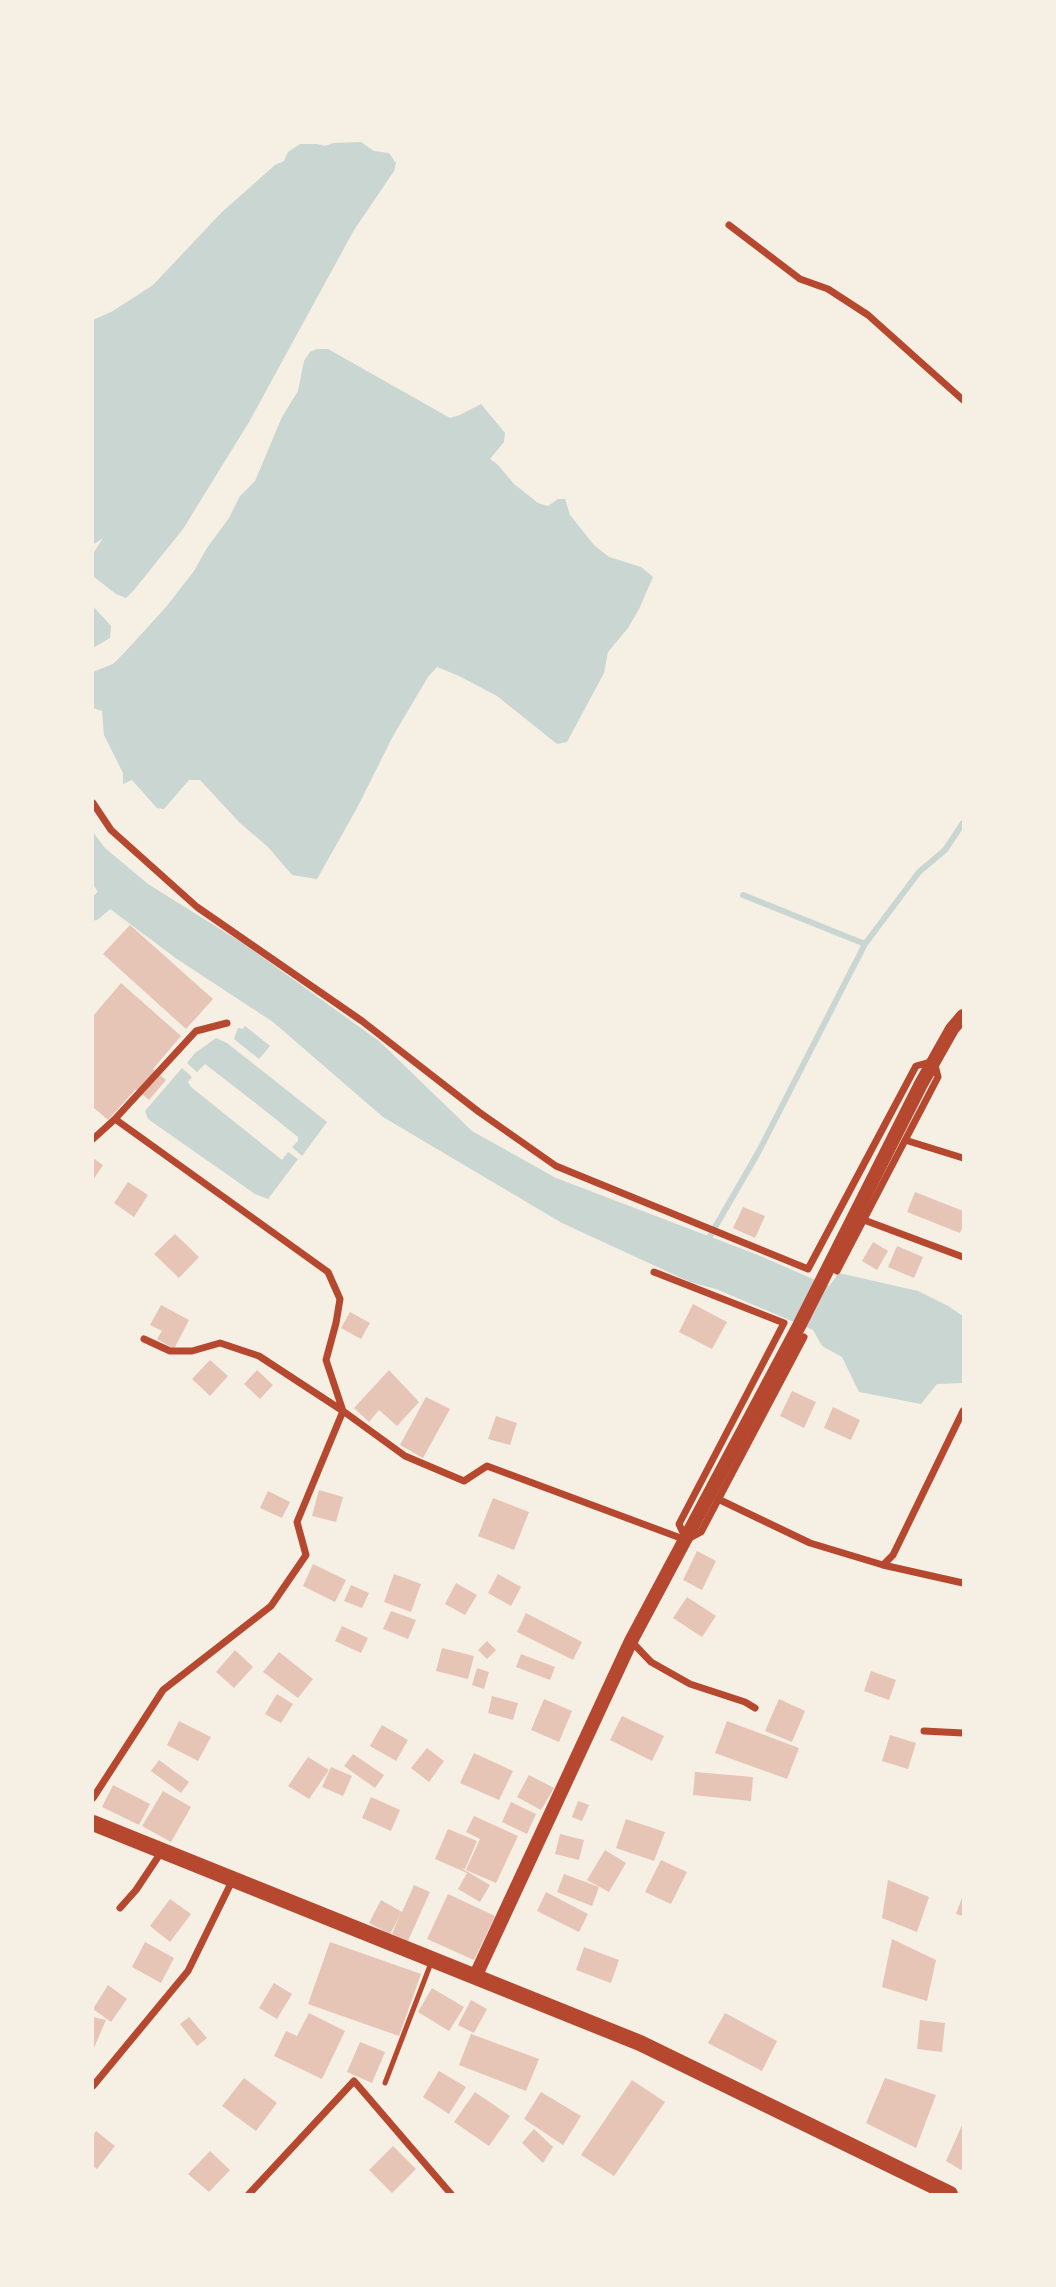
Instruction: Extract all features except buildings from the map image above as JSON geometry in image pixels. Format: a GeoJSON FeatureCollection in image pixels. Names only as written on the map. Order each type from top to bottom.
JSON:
{"type":"FeatureCollection","features":[{"type":"Feature","properties":{"kind":"main road"},"geometry":{"type":"LineString","coordinates":[[474,1977],[631,1641],[799,1326],[921,1084],[952,1029],[963,1016]]}},
{"type":"Feature","properties":{"kind":"main road"},"geometry":{"type":"LineString","coordinates":[[93,1823],[640,2043],[950,2194]]}},
{"type":"Feature","properties":{"kind":"street"},"geometry":{"type":"LineString","coordinates":[[729,225],[800,279],[828,289],[868,315],[963,400]]}},
{"type":"Feature","properties":{"kind":"street"},"geometry":{"type":"LineString","coordinates":[[93,803],[111,830],[197,907],[362,1021],[479,1112],[556,1166],[808,1269],[916,1066],[934,1061],[937,1077],[837,1271]]}},
{"type":"Feature","properties":{"kind":"street"},"geometry":{"type":"LineString","coordinates":[[93,1139],[115,1119],[196,1031],[227,1023]]}},
{"type":"Feature","properties":{"kind":"street"},"geometry":{"type":"LineString","coordinates":[[93,1798],[163,1690],[271,1606],[306,1555],[297,1522],[343,1411],[326,1360],[341,1299],[328,1272],[115,1119]]}},
{"type":"Feature","properties":{"kind":"street"},"geometry":{"type":"LineString","coordinates":[[905,1140],[963,1158]]}},
{"type":"Feature","properties":{"kind":"street"},"geometry":{"type":"LineString","coordinates":[[864,1220],[963,1257]]}},
{"type":"Feature","properties":{"kind":"street"},"geometry":{"type":"LineString","coordinates":[[654,1272],[784,1323],[679,1524],[689,1533]]}},
{"type":"Feature","properties":{"kind":"street"},"geometry":{"type":"LineString","coordinates":[[144,1339],[170,1351],[192,1352],[220,1343],[259,1356],[405,1456],[464,1481],[487,1466],[689,1533],[701,1532],[804,1337]]}},
{"type":"Feature","properties":{"kind":"street"},"geometry":{"type":"LineString","coordinates":[[883,1565],[893,1555],[963,1410]]}},
{"type":"Feature","properties":{"kind":"street"},"geometry":{"type":"LineString","coordinates":[[718,1499],[810,1544],[883,1565],[963,1583]]}},
{"type":"Feature","properties":{"kind":"street"},"geometry":{"type":"LineString","coordinates":[[631,1641],[651,1662],[690,1684],[745,1702],[755,1708]]}},
{"type":"Feature","properties":{"kind":"street"},"geometry":{"type":"LineString","coordinates":[[924,1731],[963,1732]]}},
{"type":"Feature","properties":{"kind":"street"},"geometry":{"type":"LineString","coordinates":[[120,1908],[163,1851]]}},
{"type":"Feature","properties":{"kind":"street"},"geometry":{"type":"LineString","coordinates":[[93,2086],[188,1971],[233,1878]]}},
{"type":"Feature","properties":{"kind":"street"},"geometry":{"type":"LineString","coordinates":[[249,2194],[354,2081],[451,2194]]}},
{"type":"Feature","properties":{"kind":"lane"},"geometry":{"type":"LineString","coordinates":[[385,2083],[432,1960]]}},
{"type":"Feature","properties":{"kind":"shaded area"},"geometry":{"type":"Polygon","coordinates":[[[361,142],[374,151],[389,153],[396,163],[394,171],[354,230],[249,422],[183,529],[126,598],[116,594],[94,577],[94,552],[103,538],[93,545],[93,320],[113,311],[153,285],[221,213],[275,165],[284,161],[288,152],[300,144],[325,146],[361,142]]]}},
{"type":"Feature","properties":{"kind":"shaded area"},"geometry":{"type":"Polygon","coordinates":[[[328,349],[450,418],[481,404],[505,433],[504,442],[490,459],[514,484],[538,503],[548,506],[558,499],[565,499],[570,515],[594,545],[609,557],[641,567],[653,577],[628,628],[608,652],[604,673],[567,742],[557,744],[497,696],[437,667],[428,677],[393,736],[317,879],[292,875],[268,847],[240,823],[200,780],[189,780],[164,809],[157,808],[132,780],[123,784],[123,773],[104,735],[102,711],[93,708],[93,672],[113,664],[125,652],[194,571],[229,518],[240,496],[255,481],[282,417],[298,391],[304,361],[310,352],[328,349]]]}},
{"type":"Feature","properties":{"kind":"shaded area"},"geometry":{"type":"Polygon","coordinates":[[[93,606],[111,626],[110,638],[93,648],[93,606]]]}},
{"type":"Feature","properties":{"kind":"shaded area"},"geometry":{"type":"Polygon","coordinates":[[[93,832],[105,848],[148,884],[244,944],[379,1041],[472,1131],[556,1178],[758,1255],[829,1286],[839,1273],[918,1291],[948,1306],[963,1316],[963,1383],[937,1384],[921,1404],[859,1392],[842,1357],[822,1346],[813,1330],[716,1289],[690,1282],[562,1223],[383,1117],[273,1022],[177,959],[106,906],[93,884],[93,832]]]}},
{"type":"Feature","properties":{"kind":"shaded area"},"geometry":{"type":"Polygon","coordinates":[[[245,1026],[270,1046],[259,1059],[234,1039],[238,1028],[243,1029],[245,1026]]]}},
{"type":"Feature","properties":{"kind":"shaded area"},"geometry":{"type":"Polygon","coordinates":[[[216,1038],[227,1043],[327,1122],[302,1156],[292,1147],[298,1137],[205,1064],[197,1072],[187,1063],[195,1053],[216,1038]]]}},
{"type":"Feature","properties":{"kind":"shaded area"},"geometry":{"type":"Polygon","coordinates":[[[182,1068],[192,1077],[188,1082],[191,1087],[282,1160],[288,1152],[298,1159],[268,1199],[255,1194],[148,1119],[145,1111],[182,1068]]]}},
{"type":"Feature","properties":{"kind":"waterway"},"geometry":{"type":"LineString","coordinates":[[865,944],[919,872],[945,850],[963,823]]}},
{"type":"Feature","properties":{"kind":"waterway"},"geometry":{"type":"LineString","coordinates":[[93,910],[120,887]]}},
{"type":"Feature","properties":{"kind":"waterway"},"geometry":{"type":"LineString","coordinates":[[706,1243],[759,1151],[865,944],[743,895]]}}]}
